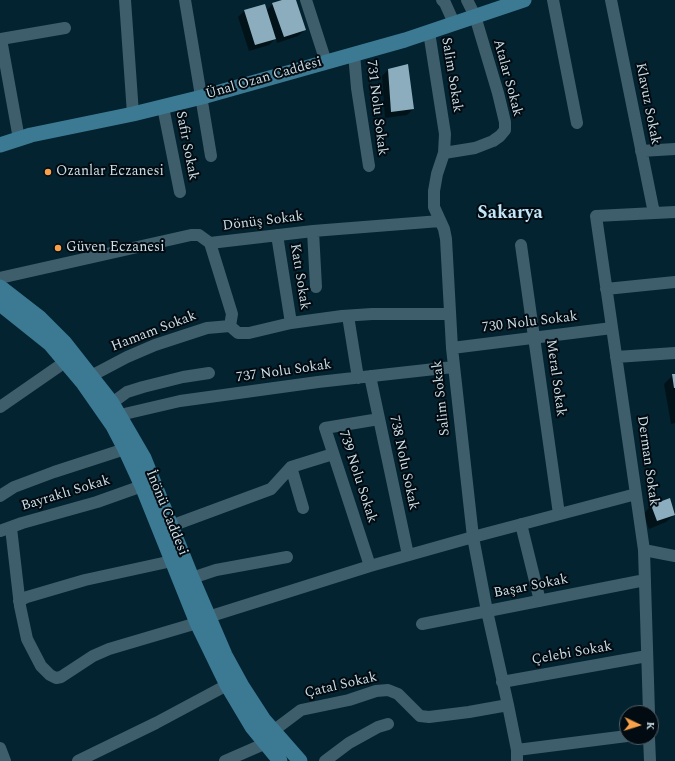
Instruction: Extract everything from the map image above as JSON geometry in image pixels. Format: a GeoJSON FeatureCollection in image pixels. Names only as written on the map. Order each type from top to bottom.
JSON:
{"type":"FeatureCollection","features":[{"type":"Feature","properties":{"kind":"main road","name":"Ünal Ozan Caddesi"},"geometry":{"type":"LineString","coordinates":[[0,144],[31,135],[133,114],[202,97],[405,40],[524,0]]}},
{"type":"Feature","properties":{"kind":"main road","name":"İnönü Caddesi"},"geometry":{"type":"LineString","coordinates":[[0,287],[40,318],[64,342],[112,402],[120,415],[144,458],[192,578],[203,620],[227,684],[238,706],[264,744],[280,761]]}},
{"type":"Feature","properties":{"kind":"main road","name":"İnönü Caddesi"},"geometry":{"type":"LineString","coordinates":[[0,304],[50,344],[113,426],[125,448],[142,486],[172,560],[203,620],[226,655],[242,686],[264,720],[300,761]]}},
{"type":"Feature","properties":{"kind":"street"},"geometry":{"type":"LineString","coordinates":[[125,0],[133,114]]}},
{"type":"Feature","properties":{"kind":"street"},"geometry":{"type":"LineString","coordinates":[[185,0],[211,156]]}},
{"type":"Feature","properties":{"kind":"street"},"geometry":{"type":"LineString","coordinates":[[306,0],[326,62]]}},
{"type":"Feature","properties":{"kind":"street"},"geometry":{"type":"LineString","coordinates":[[442,0],[445,3],[454,23]]}},
{"type":"Feature","properties":{"kind":"street"},"geometry":{"type":"LineString","coordinates":[[467,0],[474,16]]}},
{"type":"Feature","properties":{"kind":"street"},"geometry":{"type":"LineString","coordinates":[[553,0],[577,123]]}},
{"type":"Feature","properties":{"kind":"street","name":"Klavuz Sokak"},"geometry":{"type":"LineString","coordinates":[[611,0],[654,213]]}},
{"type":"Feature","properties":{"kind":"street","name":"Atalar Sokak"},"geometry":{"type":"LineString","coordinates":[[444,153],[475,148],[493,141],[500,136],[504,130],[505,122],[498,93],[474,16]]}},
{"type":"Feature","properties":{"kind":"street"},"geometry":{"type":"LineString","coordinates":[[19,139],[0,39],[65,28]]}},
{"type":"Feature","properties":{"kind":"street","name":"Salim Sokak"},"geometry":{"type":"LineString","coordinates":[[429,32],[445,134],[444,153],[437,174],[434,192],[434,207],[444,229],[446,239],[452,348],[473,537],[487,611],[508,705],[517,756]]}},
{"type":"Feature","properties":{"kind":"street","name":"731 Nolu Sokak"},"geometry":{"type":"LineString","coordinates":[[354,54],[357,88],[369,166]]}},
{"type":"Feature","properties":{"kind":"street","name":"Safir Sokak"},"geometry":{"type":"LineString","coordinates":[[163,107],[180,192]]}},
{"type":"Feature","properties":{"kind":"street"},"geometry":{"type":"LineString","coordinates":[[642,151],[675,148]]}},
{"type":"Feature","properties":{"kind":"street"},"geometry":{"type":"LineString","coordinates":[[654,213],[675,212]]}},
{"type":"Feature","properties":{"kind":"street","name":"Derman Sokak"},"geometry":{"type":"LineString","coordinates":[[649,705],[644,550],[596,216],[654,213]]}},
{"type":"Feature","properties":{"kind":"street","name":"Dönüş Sokak"},"geometry":{"type":"LineString","coordinates":[[0,278],[191,235],[199,235],[210,243],[313,231],[440,221]]}},
{"type":"Feature","properties":{"kind":"street"},"geometry":{"type":"LineString","coordinates":[[313,231],[316,287]]}},
{"type":"Feature","properties":{"kind":"street","name":"Katı Sokak"},"geometry":{"type":"LineString","coordinates":[[277,235],[291,323]]}},
{"type":"Feature","properties":{"kind":"street"},"geometry":{"type":"LineString","coordinates":[[210,243],[232,314],[230,326],[238,334],[249,333],[291,323],[348,316],[372,314],[450,314]]}},
{"type":"Feature","properties":{"kind":"street","name":"Meral Sokak"},"geometry":{"type":"LineString","coordinates":[[521,245],[559,514]]}},
{"type":"Feature","properties":{"kind":"street"},"geometry":{"type":"LineString","coordinates":[[606,289],[675,282]]}},
{"type":"Feature","properties":{"kind":"street","name":"738 Nolu Sokak"},"geometry":{"type":"LineString","coordinates":[[348,316],[364,377],[379,419],[408,555]]}},
{"type":"Feature","properties":{"kind":"street","name":"Hamam Sokak"},"geometry":{"type":"LineString","coordinates":[[91,376],[127,357],[155,345],[207,328],[230,326]]}},
{"type":"Feature","properties":{"kind":"street","name":"730 Nolu Sokak"},"geometry":{"type":"LineString","coordinates":[[452,348],[612,328]]}},
{"type":"Feature","properties":{"kind":"street"},"geometry":{"type":"LineString","coordinates":[[616,357],[675,352]]}},
{"type":"Feature","properties":{"kind":"street"},"geometry":{"type":"LineString","coordinates":[[0,407],[65,362]]}},
{"type":"Feature","properties":{"kind":"street","name":"737 Nolu Sokak"},"geometry":{"type":"LineString","coordinates":[[120,415],[180,401],[454,367]]}},
{"type":"Feature","properties":{"kind":"street"},"geometry":{"type":"LineString","coordinates":[[112,402],[127,392],[143,386],[209,373]]}},
{"type":"Feature","properties":{"kind":"street","name":"739 Nolu Sokak"},"geometry":{"type":"LineString","coordinates":[[370,566],[325,428],[379,419]]}},
{"type":"Feature","properties":{"kind":"street"},"geometry":{"type":"LineString","coordinates":[[0,496],[14,487],[125,448]]}},
{"type":"Feature","properties":{"kind":"street"},"geometry":{"type":"LineString","coordinates":[[171,526],[271,489],[291,467],[334,454]]}},
{"type":"Feature","properties":{"kind":"street"},"geometry":{"type":"LineString","coordinates":[[291,467],[303,508]]}},
{"type":"Feature","properties":{"kind":"street","name":"Bayraklı Sokak"},"geometry":{"type":"LineString","coordinates":[[5,529],[22,522],[97,502],[142,486]]}},
{"type":"Feature","properties":{"kind":"street"},"geometry":{"type":"LineString","coordinates":[[5,529],[26,639],[41,666],[50,675],[56,678],[61,677],[93,656],[109,649],[370,566],[636,494]]}},
{"type":"Feature","properties":{"kind":"street"},"geometry":{"type":"LineString","coordinates":[[521,524],[540,601]]}},
{"type":"Feature","properties":{"kind":"street"},"geometry":{"type":"LineString","coordinates":[[644,550],[675,556]]}},
{"type":"Feature","properties":{"kind":"street"},"geometry":{"type":"LineString","coordinates":[[192,578],[216,570],[287,557]]}},
{"type":"Feature","properties":{"kind":"street"},"geometry":{"type":"LineString","coordinates":[[19,600],[85,580],[172,560]]}},
{"type":"Feature","properties":{"kind":"street","name":"Başar Sokak"},"geometry":{"type":"LineString","coordinates":[[422,624],[645,580]]}},
{"type":"Feature","properties":{"kind":"street","name":"Çelebi Sokak"},"geometry":{"type":"LineString","coordinates":[[502,682],[647,656]]}},
{"type":"Feature","properties":{"kind":"street"},"geometry":{"type":"LineString","coordinates":[[78,761],[156,723],[227,684]]}},
{"type":"Feature","properties":{"kind":"street","name":"Çatal Sokak"},"geometry":{"type":"LineString","coordinates":[[273,731],[301,710],[349,700],[376,691],[388,690],[398,694],[420,716],[430,717],[508,705]]}},
{"type":"Feature","properties":{"kind":"street"},"geometry":{"type":"LineString","coordinates":[[325,761],[349,743],[378,727],[388,724]]}},
{"type":"Feature","properties":{"kind":"street"},"geometry":{"type":"LineString","coordinates":[[517,756],[619,737]]}},
{"type":"Feature","properties":{"kind":"street"},"geometry":{"type":"LineString","coordinates":[[225,761],[264,744]]}},
{"type":"Feature","properties":{"kind":"street"},"geometry":{"type":"LineString","coordinates":[[649,745],[650,761]]}},
{"type":"Feature","properties":{"kind":"street"},"geometry":{"type":"LineString","coordinates":[[0,748],[6,761]]}},
{"type":"Feature","properties":{"kind":"building"},"geometry":{"type":"Polygon","coordinates":[[[282,0],[296,0],[306,30],[284,37],[272,3],[282,0]]]}},
{"type":"Feature","properties":{"kind":"building"},"geometry":{"type":"Polygon","coordinates":[[[265,4],[276,39],[255,45],[244,10],[265,4]]]}},
{"type":"Feature","properties":{"kind":"building"},"geometry":{"type":"Polygon","coordinates":[[[408,64],[414,109],[391,112],[388,69],[408,64]]]}},
{"type":"Feature","properties":{"kind":"building"},"geometry":{"type":"Polygon","coordinates":[[[672,374],[675,374],[675,388],[674,388],[672,374]]]}},
{"type":"Feature","properties":{"kind":"building"},"geometry":{"type":"Polygon","coordinates":[[[670,498],[675,515],[657,521],[651,505],[670,498]]]}},
{"type":"Feature","properties":{"kind":"place","name":"Ozanlar Eczanesi"},"geometry":{"type":"Point","coordinates":[48,172]}},
{"type":"Feature","properties":{"kind":"place","name":"Güven Eczanesi"},"geometry":{"type":"Point","coordinates":[58,248]}},
{"type":"Feature","properties":{"kind":"district","name":"Sakarya"},"geometry":{"type":"Point","coordinates":[510,214]}}]}
